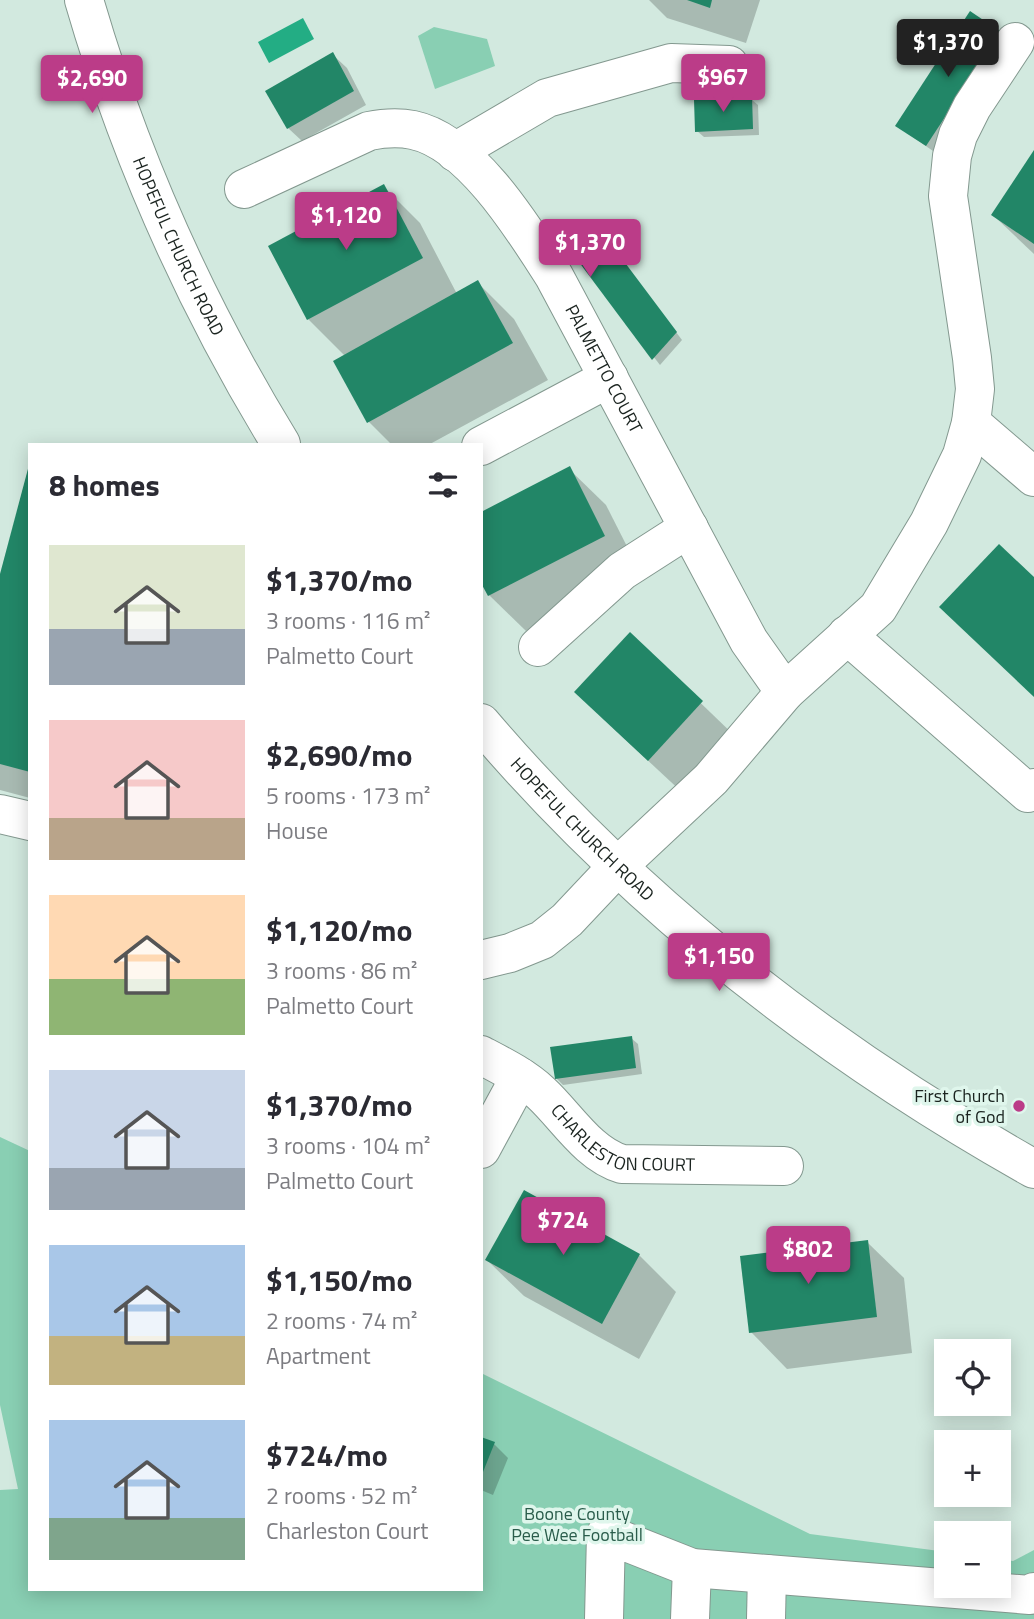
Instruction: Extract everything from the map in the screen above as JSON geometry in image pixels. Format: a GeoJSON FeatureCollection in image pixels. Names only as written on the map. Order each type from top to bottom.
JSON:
{"type":"FeatureCollection","features":[{"type":"Feature","properties":{"kind":"street","name":"HOPEFUL CHURCH ROAD"},"geometry":{"type":"LineString","coordinates":[[84,0],[137,155],[192,281],[256,403],[280,443]]}},
{"type":"Feature","properties":{"kind":"street"},"geometry":{"type":"LineString","coordinates":[[483,960],[510,953],[542,940],[567,920],[617,867],[711,779],[785,692],[878,608],[929,523],[962,455],[971,423],[975,389],[948,196],[952,156],[958,135],[972,107],[1015,42]]}},
{"type":"Feature","properties":{"kind":"street"},"geometry":{"type":"LineString","coordinates":[[455,152],[547,98],[671,63],[729,65]]}},
{"type":"Feature","properties":{"kind":"street","name":"PALMETTO COURT"},"geometry":{"type":"LineString","coordinates":[[244,189],[369,131],[383,128],[415,130],[433,137],[473,167],[520,222],[554,275],[749,641],[785,692]]}},
{"type":"Feature","properties":{"kind":"street"},"geometry":{"type":"LineString","coordinates":[[483,445],[609,378]]}},
{"type":"Feature","properties":{"kind":"street"},"geometry":{"type":"LineString","coordinates":[[971,423],[1034,477]]}},
{"type":"Feature","properties":{"kind":"street"},"geometry":{"type":"LineString","coordinates":[[538,647],[622,571],[689,528]]}},
{"type":"Feature","properties":{"kind":"street"},"geometry":{"type":"LineString","coordinates":[[847,635],[1028,793],[1034,788]]}},
{"type":"Feature","properties":{"kind":"street","name":"HOPEFUL CHURCH ROAD"},"geometry":{"type":"LineString","coordinates":[[483,725],[518,766],[617,867],[691,933],[799,1020],[883,1079],[971,1134],[1034,1169]]}},
{"type":"Feature","properties":{"kind":"street"},"geometry":{"type":"LineString","coordinates":[[0,814],[28,821]]}},
{"type":"Feature","properties":{"kind":"street","name":"CHARLESTON COURT"},"geometry":{"type":"LineString","coordinates":[[483,1056],[539,1091],[598,1152],[611,1160],[622,1164],[784,1166]]}},
{"type":"Feature","properties":{"kind":"street"},"geometry":{"type":"LineString","coordinates":[[483,1145],[520,1077]]}},
{"type":"Feature","properties":{"kind":"street"},"geometry":{"type":"LineString","coordinates":[[604,1619],[606,1534],[692,1568],[1030,1595],[1034,1592]]}},
{"type":"Feature","properties":{"kind":"street"},"geometry":{"type":"LineString","coordinates":[[690,1619],[692,1568]]}},
{"type":"Feature","properties":{"kind":"street"},"geometry":{"type":"LineString","coordinates":[[766,1619],[767,1574]]}},
{"type":"Feature","properties":{"kind":"green space"},"geometry":{"type":"Polygon","coordinates":[[[434,27],[487,39],[495,66],[435,89],[418,36],[434,27]]]}},
{"type":"Feature","properties":{"kind":"green space","name":"Boone County Pee Wee Football"},"geometry":{"type":"Polygon","coordinates":[[[0,1137],[28,1150],[28,1591],[483,1591],[483,1374],[810,1534],[934,1550],[934,1598],[1011,1598],[1011,1561],[1034,1550],[1034,1619],[0,1619],[0,1490],[18,1489],[0,1405],[0,1137]]]}},
{"type":"Feature","properties":{"kind":"shaded area"},"geometry":{"type":"Polygon","coordinates":[[[303,18],[314,39],[269,63],[258,42],[303,18]]]}},
{"type":"Feature","properties":{"kind":"building"},"geometry":{"type":"Polygon","coordinates":[[[687,0],[712,0],[710,8],[687,0]]]}},
{"type":"Feature","properties":{"kind":"building"},"geometry":{"type":"Polygon","coordinates":[[[970,11],[1001,32],[926,146],[895,126],[970,11]]]}},
{"type":"Feature","properties":{"kind":"building"},"geometry":{"type":"Polygon","coordinates":[[[333,52],[354,91],[287,129],[265,91],[333,52]]]}},
{"type":"Feature","properties":{"kind":"building"},"geometry":{"type":"Polygon","coordinates":[[[752,97],[753,129],[695,132],[694,99],[752,97]]]}},
{"type":"Feature","properties":{"kind":"building"},"geometry":{"type":"Polygon","coordinates":[[[1034,150],[1034,244],[991,215],[1034,150]]]}},
{"type":"Feature","properties":{"kind":"building"},"geometry":{"type":"Polygon","coordinates":[[[384,184],[423,258],[307,320],[268,246],[384,184]]]}},
{"type":"Feature","properties":{"kind":"building"},"geometry":{"type":"Polygon","coordinates":[[[596,224],[677,332],[652,360],[567,246],[596,224]]]}},
{"type":"Feature","properties":{"kind":"building"},"geometry":{"type":"Polygon","coordinates":[[[478,280],[513,343],[367,423],[333,361],[478,280]]]}},
{"type":"Feature","properties":{"kind":"building"},"geometry":{"type":"Polygon","coordinates":[[[570,466],[605,536],[488,596],[483,587],[483,511],[570,466]]]}},
{"type":"Feature","properties":{"kind":"building"},"geometry":{"type":"Polygon","coordinates":[[[28,469],[28,771],[0,764],[0,574],[28,469]]]}},
{"type":"Feature","properties":{"kind":"building"},"geometry":{"type":"Polygon","coordinates":[[[999,544],[1034,577],[1034,697],[939,607],[999,544]]]}},
{"type":"Feature","properties":{"kind":"building"},"geometry":{"type":"Polygon","coordinates":[[[630,632],[703,701],[648,761],[574,692],[630,632]]]}},
{"type":"Feature","properties":{"kind":"building"},"geometry":{"type":"Polygon","coordinates":[[[632,1036],[636,1068],[555,1079],[550,1047],[632,1036]]]}},
{"type":"Feature","properties":{"kind":"building"},"geometry":{"type":"Polygon","coordinates":[[[524,1190],[640,1254],[602,1324],[485,1260],[524,1190]]]}},
{"type":"Feature","properties":{"kind":"building"},"geometry":{"type":"Polygon","coordinates":[[[868,1240],[877,1317],[749,1333],[740,1256],[868,1240]]]}},
{"type":"Feature","properties":{"kind":"building"},"geometry":{"type":"Polygon","coordinates":[[[483,1438],[495,1442],[483,1472],[483,1438]]]}},
{"type":"Feature","properties":{"kind":"place","name":"First Church of God"},"geometry":{"type":"Point","coordinates":[1019,1106]}}]}
